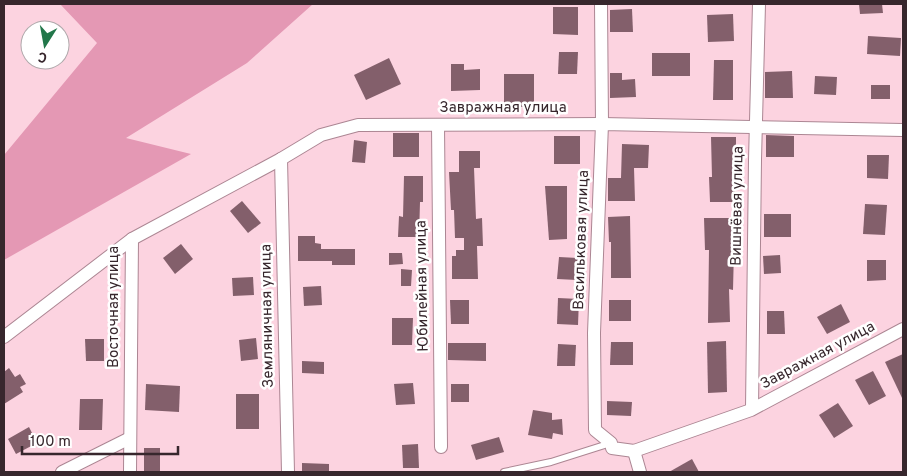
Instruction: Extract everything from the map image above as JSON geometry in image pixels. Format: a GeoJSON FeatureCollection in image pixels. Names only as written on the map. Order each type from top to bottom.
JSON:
{"type":"FeatureCollection","features":[{"type":"Feature","properties":{"kind":"street","name":"Васильковая улица"},"geometry":{"type":"LineString","coordinates":[[601,4],[602,124],[594,333],[595,430],[611,443],[612,448],[634,450]]}},
{"type":"Feature","properties":{"kind":"street","name":"Вишнёвая улица"},"geometry":{"type":"LineString","coordinates":[[752,409],[759,4]]}},
{"type":"Feature","properties":{"kind":"street","name":"Завражная улица"},"geometry":{"type":"LineString","coordinates":[[132,239],[321,135],[358,125],[602,124],[903,130]]}},
{"type":"Feature","properties":{"kind":"street","name":"Юбилейная улица"},"geometry":{"type":"LineString","coordinates":[[438,125],[441,447]]}},
{"type":"Feature","properties":{"kind":"street","name":"Земляничная улица"},"geometry":{"type":"LineString","coordinates":[[280,159],[288,472]]}},
{"type":"Feature","properties":{"kind":"street","name":"Восточная улица"},"geometry":{"type":"LineString","coordinates":[[4,338],[132,239]]}},
{"type":"Feature","properties":{"kind":"street","name":"Восточная улица"},"geometry":{"type":"LineString","coordinates":[[130,472],[132,239]]}},
{"type":"Feature","properties":{"kind":"street","name":"Завражная улица"},"geometry":{"type":"LineString","coordinates":[[634,450],[752,409],[903,328]]}},
{"type":"Feature","properties":{"kind":"street"},"geometry":{"type":"LineString","coordinates":[[62,472],[130,438]]}},
{"type":"Feature","properties":{"kind":"street"},"geometry":{"type":"LineString","coordinates":[[634,450],[640,472]]}},
{"type":"Feature","properties":{"kind":"lane"},"geometry":{"type":"LineString","coordinates":[[504,472],[551,462],[611,443]]}},
{"type":"Feature","properties":{"kind":"shaded area"},"geometry":{"type":"Polygon","coordinates":[[[60,4],[313,4],[247,63],[126,138],[191,154],[4,260],[4,155],[97,43],[60,4]]]}},
{"type":"Feature","properties":{"kind":"building"},"geometry":{"type":"Polygon","coordinates":[[[859,4],[882,4],[883,13],[860,14],[859,4]]]}},
{"type":"Feature","properties":{"kind":"building"},"geometry":{"type":"Polygon","coordinates":[[[553,7],[578,7],[578,35],[553,34],[553,7]]]}},
{"type":"Feature","properties":{"kind":"building"},"geometry":{"type":"Polygon","coordinates":[[[632,9],[633,32],[610,32],[610,10],[632,9]]]}},
{"type":"Feature","properties":{"kind":"building"},"geometry":{"type":"Polygon","coordinates":[[[733,14],[734,41],[708,42],[707,15],[733,14]]]}},
{"type":"Feature","properties":{"kind":"building"},"geometry":{"type":"Polygon","coordinates":[[[868,36],[901,38],[900,56],[867,54],[868,36]]]}},
{"type":"Feature","properties":{"kind":"building"},"geometry":{"type":"Polygon","coordinates":[[[559,52],[578,52],[577,74],[558,74],[559,52]]]}},
{"type":"Feature","properties":{"kind":"building"},"geometry":{"type":"Polygon","coordinates":[[[652,53],[690,53],[690,76],[652,76],[652,53]]]}},
{"type":"Feature","properties":{"kind":"building"},"geometry":{"type":"Polygon","coordinates":[[[389,58],[401,84],[366,100],[354,75],[389,58]]]}},
{"type":"Feature","properties":{"kind":"building"},"geometry":{"type":"Polygon","coordinates":[[[714,60],[733,60],[733,100],[713,100],[714,60]]]}},
{"type":"Feature","properties":{"kind":"building"},"geometry":{"type":"Polygon","coordinates":[[[451,64],[464,64],[464,70],[480,69],[480,90],[451,91],[451,64]]]}},
{"type":"Feature","properties":{"kind":"building"},"geometry":{"type":"Polygon","coordinates":[[[792,71],[793,98],[765,98],[765,72],[792,71]]]}},
{"type":"Feature","properties":{"kind":"building"},"geometry":{"type":"Polygon","coordinates":[[[610,73],[622,73],[622,80],[635,79],[636,97],[610,98],[610,73]]]}},
{"type":"Feature","properties":{"kind":"building"},"geometry":{"type":"Polygon","coordinates":[[[504,74],[534,74],[534,107],[504,107],[504,74]]]}},
{"type":"Feature","properties":{"kind":"building"},"geometry":{"type":"Polygon","coordinates":[[[815,76],[837,77],[836,95],[814,94],[815,76]]]}},
{"type":"Feature","properties":{"kind":"building"},"geometry":{"type":"Polygon","coordinates":[[[871,85],[890,85],[890,99],[871,99],[871,85]]]}},
{"type":"Feature","properties":{"kind":"building"},"geometry":{"type":"Polygon","coordinates":[[[393,133],[419,133],[419,157],[393,157],[393,133]]]}},
{"type":"Feature","properties":{"kind":"building"},"geometry":{"type":"Polygon","coordinates":[[[766,135],[794,136],[794,157],[766,157],[766,135]]]}},
{"type":"Feature","properties":{"kind":"building"},"geometry":{"type":"Polygon","coordinates":[[[554,136],[580,136],[580,164],[554,164],[554,136]]]}},
{"type":"Feature","properties":{"kind":"building"},"geometry":{"type":"Polygon","coordinates":[[[711,137],[736,137],[736,161],[734,161],[735,202],[710,202],[709,177],[712,177],[711,137]]]}},
{"type":"Feature","properties":{"kind":"building"},"geometry":{"type":"Polygon","coordinates":[[[354,140],[367,142],[365,163],[352,162],[354,140]]]}},
{"type":"Feature","properties":{"kind":"building"},"geometry":{"type":"Polygon","coordinates":[[[622,144],[649,145],[648,168],[634,168],[635,201],[608,201],[608,178],[621,178],[622,144]]]}},
{"type":"Feature","properties":{"kind":"building"},"geometry":{"type":"Polygon","coordinates":[[[459,151],[480,151],[480,168],[474,168],[476,219],[482,218],[483,246],[477,246],[478,279],[452,279],[452,256],[456,256],[456,250],[464,250],[464,238],[455,238],[454,210],[451,210],[449,172],[459,172],[459,151]]]}},
{"type":"Feature","properties":{"kind":"building"},"geometry":{"type":"Polygon","coordinates":[[[867,155],[889,155],[888,179],[867,178],[867,155]]]}},
{"type":"Feature","properties":{"kind":"building"},"geometry":{"type":"Polygon","coordinates":[[[404,176],[423,176],[423,202],[420,202],[419,237],[398,237],[399,216],[403,217],[404,176]]]}},
{"type":"Feature","properties":{"kind":"building"},"geometry":{"type":"Polygon","coordinates":[[[545,186],[567,186],[567,239],[549,240],[545,186]]]}},
{"type":"Feature","properties":{"kind":"building"},"geometry":{"type":"Polygon","coordinates":[[[242,201],[261,223],[248,233],[230,211],[242,201]]]}},
{"type":"Feature","properties":{"kind":"building"},"geometry":{"type":"Polygon","coordinates":[[[865,204],[887,205],[885,235],[863,234],[865,204]]]}},
{"type":"Feature","properties":{"kind":"building"},"geometry":{"type":"Polygon","coordinates":[[[764,214],[791,214],[791,237],[764,237],[764,214]]]}},
{"type":"Feature","properties":{"kind":"building"},"geometry":{"type":"Polygon","coordinates":[[[630,216],[631,278],[611,278],[611,242],[609,242],[608,217],[630,216]]]}},
{"type":"Feature","properties":{"kind":"building"},"geometry":{"type":"Polygon","coordinates":[[[704,218],[737,218],[737,250],[734,250],[733,290],[729,289],[730,322],[708,323],[709,250],[705,250],[704,218]]]}},
{"type":"Feature","properties":{"kind":"building"},"geometry":{"type":"Polygon","coordinates":[[[298,236],[315,236],[315,243],[321,244],[321,249],[355,249],[355,265],[332,265],[332,261],[298,261],[298,236]]]}},
{"type":"Feature","properties":{"kind":"building"},"geometry":{"type":"Polygon","coordinates":[[[181,244],[193,259],[175,274],[163,258],[181,244]]]}},
{"type":"Feature","properties":{"kind":"building"},"geometry":{"type":"Polygon","coordinates":[[[389,253],[402,253],[403,264],[389,265],[389,253]]]}},
{"type":"Feature","properties":{"kind":"building"},"geometry":{"type":"Polygon","coordinates":[[[780,255],[781,273],[764,274],[763,256],[780,255]]]}},
{"type":"Feature","properties":{"kind":"building"},"geometry":{"type":"Polygon","coordinates":[[[559,257],[578,258],[577,280],[557,279],[559,257]]]}},
{"type":"Feature","properties":{"kind":"building"},"geometry":{"type":"Polygon","coordinates":[[[867,260],[886,260],[886,280],[867,281],[867,260]]]}},
{"type":"Feature","properties":{"kind":"building"},"geometry":{"type":"Polygon","coordinates":[[[401,269],[412,270],[411,286],[401,286],[401,269]]]}},
{"type":"Feature","properties":{"kind":"building"},"geometry":{"type":"Polygon","coordinates":[[[253,277],[254,295],[233,296],[232,278],[253,277]]]}},
{"type":"Feature","properties":{"kind":"building"},"geometry":{"type":"Polygon","coordinates":[[[321,286],[322,305],[304,306],[303,287],[321,286]]]}},
{"type":"Feature","properties":{"kind":"building"},"geometry":{"type":"Polygon","coordinates":[[[558,298],[579,299],[578,325],[557,324],[558,298]]]}},
{"type":"Feature","properties":{"kind":"building"},"geometry":{"type":"Polygon","coordinates":[[[450,300],[469,300],[469,324],[451,324],[450,300]]]}},
{"type":"Feature","properties":{"kind":"building"},"geometry":{"type":"Polygon","coordinates":[[[609,300],[631,300],[631,321],[609,321],[609,300]]]}},
{"type":"Feature","properties":{"kind":"building"},"geometry":{"type":"Polygon","coordinates":[[[841,304],[850,322],[827,334],[817,317],[841,304]]]}},
{"type":"Feature","properties":{"kind":"building"},"geometry":{"type":"Polygon","coordinates":[[[767,311],[784,311],[785,334],[767,334],[767,311]]]}},
{"type":"Feature","properties":{"kind":"building"},"geometry":{"type":"Polygon","coordinates":[[[392,318],[413,318],[412,345],[392,345],[392,318]]]}},
{"type":"Feature","properties":{"kind":"building"},"geometry":{"type":"Polygon","coordinates":[[[256,338],[258,359],[241,361],[239,340],[256,338]]]}},
{"type":"Feature","properties":{"kind":"building"},"geometry":{"type":"Polygon","coordinates":[[[85,339],[104,339],[104,361],[86,361],[85,339]]]}},
{"type":"Feature","properties":{"kind":"building"},"geometry":{"type":"Polygon","coordinates":[[[726,341],[727,392],[708,393],[707,342],[726,341]]]}},
{"type":"Feature","properties":{"kind":"building"},"geometry":{"type":"Polygon","coordinates":[[[611,342],[633,342],[633,365],[610,365],[611,342]]]}},
{"type":"Feature","properties":{"kind":"building"},"geometry":{"type":"Polygon","coordinates":[[[448,343],[486,343],[486,361],[448,360],[448,343]]]}},
{"type":"Feature","properties":{"kind":"building"},"geometry":{"type":"Polygon","coordinates":[[[558,344],[576,345],[575,366],[557,366],[558,344]]]}},
{"type":"Feature","properties":{"kind":"building"},"geometry":{"type":"Polygon","coordinates":[[[903,354],[903,400],[885,362],[903,354]]]}},
{"type":"Feature","properties":{"kind":"building"},"geometry":{"type":"Polygon","coordinates":[[[302,361],[324,362],[324,374],[302,373],[302,361]]]}},
{"type":"Feature","properties":{"kind":"building"},"geometry":{"type":"Polygon","coordinates":[[[9,368],[15,377],[20,374],[26,384],[20,387],[23,392],[4,404],[4,372],[9,368]]]}},
{"type":"Feature","properties":{"kind":"building"},"geometry":{"type":"Polygon","coordinates":[[[873,371],[886,396],[869,405],[855,380],[873,371]]]}},
{"type":"Feature","properties":{"kind":"building"},"geometry":{"type":"Polygon","coordinates":[[[413,383],[415,404],[396,405],[394,384],[413,383]]]}},
{"type":"Feature","properties":{"kind":"building"},"geometry":{"type":"Polygon","coordinates":[[[146,384],[180,386],[179,412],[145,410],[146,384]]]}},
{"type":"Feature","properties":{"kind":"building"},"geometry":{"type":"Polygon","coordinates":[[[451,384],[469,384],[469,402],[451,402],[451,384]]]}},
{"type":"Feature","properties":{"kind":"building"},"geometry":{"type":"Polygon","coordinates":[[[236,394],[259,394],[259,429],[236,429],[236,394]]]}},
{"type":"Feature","properties":{"kind":"building"},"geometry":{"type":"Polygon","coordinates":[[[80,399],[103,399],[102,430],[79,430],[80,399]]]}},
{"type":"Feature","properties":{"kind":"building"},"geometry":{"type":"Polygon","coordinates":[[[607,401],[632,402],[631,416],[607,415],[607,401]]]}},
{"type":"Feature","properties":{"kind":"building"},"geometry":{"type":"Polygon","coordinates":[[[838,403],[853,426],[834,438],[819,415],[838,403]]]}},
{"type":"Feature","properties":{"kind":"building"},"geometry":{"type":"Polygon","coordinates":[[[533,410],[552,413],[552,420],[562,419],[563,435],[553,433],[552,439],[528,435],[533,410]]]}},
{"type":"Feature","properties":{"kind":"building"},"geometry":{"type":"Polygon","coordinates":[[[29,427],[37,443],[16,454],[8,439],[29,427]]]}},
{"type":"Feature","properties":{"kind":"building"},"geometry":{"type":"Polygon","coordinates":[[[499,437],[504,452],[476,460],[471,445],[499,437]]]}},
{"type":"Feature","properties":{"kind":"building"},"geometry":{"type":"Polygon","coordinates":[[[418,444],[419,468],[403,468],[402,445],[418,444]]]}},
{"type":"Feature","properties":{"kind":"building"},"geometry":{"type":"Polygon","coordinates":[[[144,448],[160,448],[160,472],[144,472],[144,448]]]}},
{"type":"Feature","properties":{"kind":"building"},"geometry":{"type":"Polygon","coordinates":[[[692,459],[699,472],[669,472],[692,459]]]}},
{"type":"Feature","properties":{"kind":"building"},"geometry":{"type":"Polygon","coordinates":[[[302,463],[329,464],[329,472],[302,472],[302,463]]]}}]}
